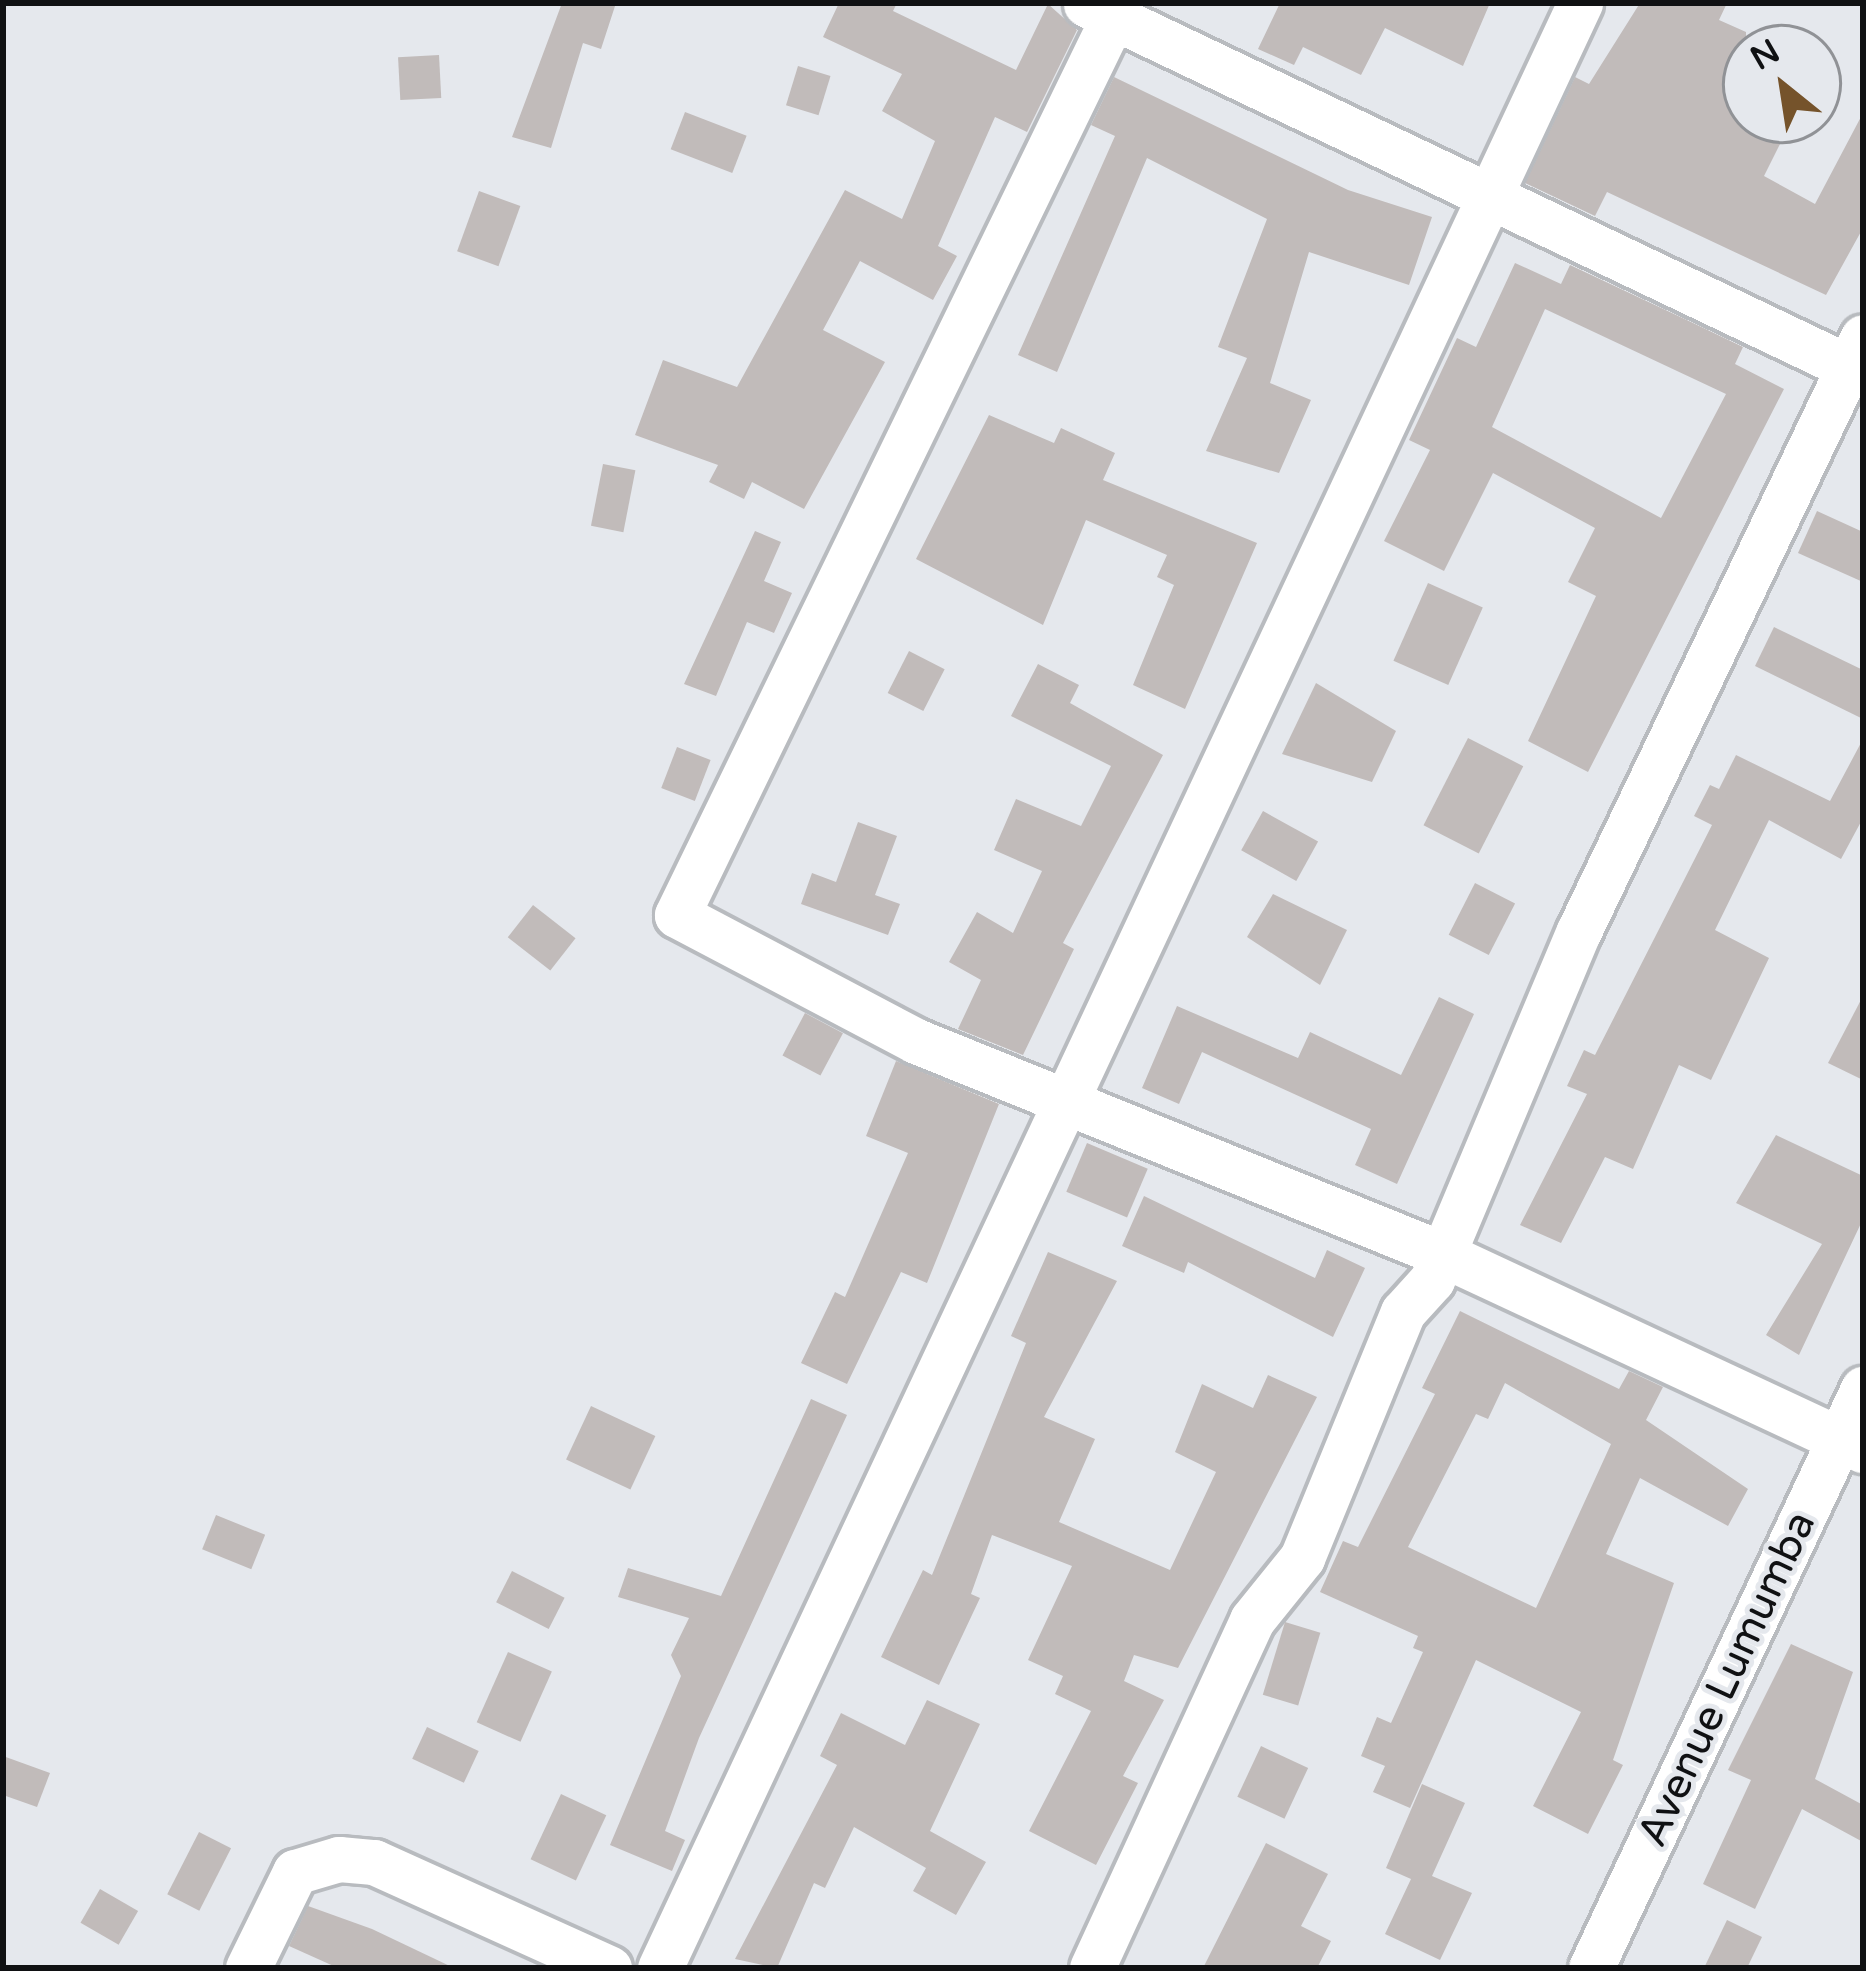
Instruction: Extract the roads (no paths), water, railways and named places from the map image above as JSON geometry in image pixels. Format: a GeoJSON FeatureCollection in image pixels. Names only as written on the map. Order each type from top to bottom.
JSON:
{"type":"FeatureCollection","features":[{"type":"Feature","properties":{"kind":"street"},"geometry":{"type":"LineString","coordinates":[[660,1968],[1074,1098],[1483,201],[1580,3]]}},
{"type":"Feature","properties":{"kind":"street"},"geometry":{"type":"LineString","coordinates":[[1092,1968],[1252,1620],[1302,1558],[1389,1342],[1440,1253],[1579,931],[1858,360],[1483,201],[1106,8],[677,915],[916,1041],[1074,1098],[1440,1253],[1851,1445]]}},
{"type":"Feature","properties":{"kind":"street","name":"Avenue Lumumba"},"geometry":{"type":"LineString","coordinates":[[1591,1968],[1851,1445],[1863,1389]]}},
{"type":"Feature","properties":{"kind":"street"},"geometry":{"type":"LineString","coordinates":[[248,1968],[295,1872],[339,1859],[374,1862],[609,1968]]}}]}
